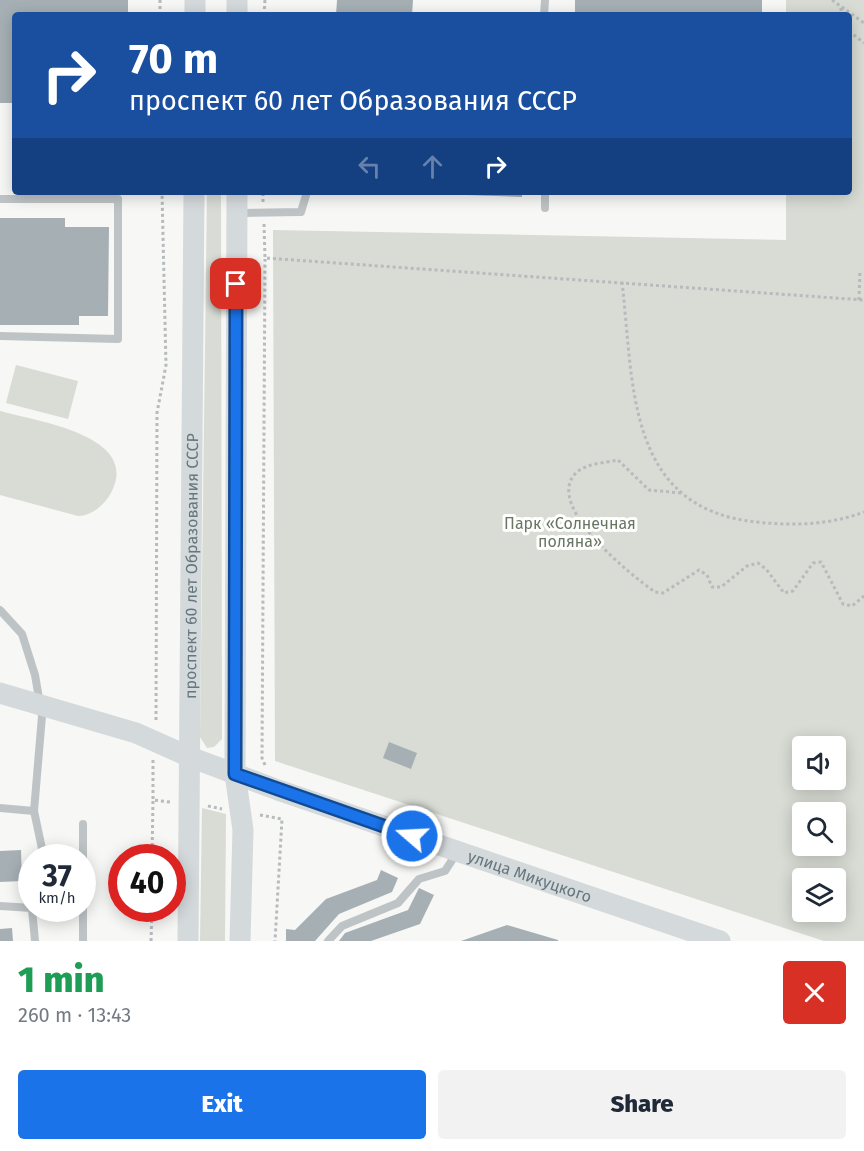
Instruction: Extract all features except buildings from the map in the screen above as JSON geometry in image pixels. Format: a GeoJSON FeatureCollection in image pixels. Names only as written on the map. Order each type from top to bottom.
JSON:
{"type":"FeatureCollection","features":[{"type":"Feature","properties":{"kind":"main road","name":"проспект 60 лет Образования СССР"},"geometry":{"type":"LineString","coordinates":[[188,941],[194,195]]}},
{"type":"Feature","properties":{"kind":"main road"},"geometry":{"type":"LineString","coordinates":[[237,195],[235,774],[243,830],[240,941]]}},
{"type":"Feature","properties":{"kind":"main road","name":"улица Микуцкого"},"geometry":{"type":"LineString","coordinates":[[0,693],[136,733],[235,774],[720,941]]}},
{"type":"Feature","properties":{"kind":"lane"},"geometry":{"type":"LineString","coordinates":[[236,214],[301,212],[306,195]]}},
{"type":"Feature","properties":{"kind":"lane"},"geometry":{"type":"LineString","coordinates":[[545,195],[545,208]]}},
{"type":"Feature","properties":{"kind":"lane"},"geometry":{"type":"LineString","coordinates":[[0,199],[118,199],[118,339],[0,336]]}},
{"type":"Feature","properties":{"kind":"lane"},"geometry":{"type":"LineString","coordinates":[[0,610],[22,634],[35,675],[37,703],[42,716],[34,811],[41,844]]}},
{"type":"Feature","properties":{"kind":"lane"},"geometry":{"type":"LineString","coordinates":[[0,808],[34,811]]}},
{"type":"Feature","properties":{"kind":"lane"},"geometry":{"type":"LineString","coordinates":[[82,941],[83,824]]}},
{"type":"Feature","properties":{"kind":"lane"},"geometry":{"type":"LineString","coordinates":[[328,941],[342,926],[398,903],[418,879],[445,871],[457,852]]}},
{"type":"Feature","properties":{"kind":"lane"},"geometry":{"type":"LineString","coordinates":[[0,906],[18,908]]}},
{"type":"Feature","properties":{"kind":"lane"},"geometry":{"type":"LineString","coordinates":[[33,922],[35,941]]}},
{"type":"Feature","properties":{"kind":"path"},"geometry":{"type":"LineString","coordinates":[[832,0],[847,12]]}},
{"type":"Feature","properties":{"kind":"path"},"geometry":{"type":"LineString","coordinates":[[852,33],[864,43]]}},
{"type":"Feature","properties":{"kind":"path"},"geometry":{"type":"LineString","coordinates":[[156,727],[157,413],[166,365],[162,195]]}},
{"type":"Feature","properties":{"kind":"path"},"geometry":{"type":"LineString","coordinates":[[263,212],[266,258],[262,746],[265,766]]}},
{"type":"Feature","properties":{"kind":"path"},"geometry":{"type":"LineString","coordinates":[[266,258],[864,300]]}},
{"type":"Feature","properties":{"kind":"path"},"geometry":{"type":"LineString","coordinates":[[859,300],[860,270]]}},
{"type":"Feature","properties":{"kind":"path"},"geometry":{"type":"LineString","coordinates":[[622,282],[643,437],[659,470],[681,493],[710,511],[735,520],[808,524],[845,519],[864,512]]}},
{"type":"Feature","properties":{"kind":"path"},"geometry":{"type":"LineString","coordinates":[[681,493],[649,490],[618,460],[586,466],[574,474],[569,486],[574,511],[587,533],[655,592],[663,593],[699,570],[707,575],[712,586],[721,587],[747,566],[758,563],[766,569],[784,593],[793,591],[813,563],[821,562],[843,604],[852,606],[864,596]]}},
{"type":"Feature","properties":{"kind":"path"},"geometry":{"type":"LineString","coordinates":[[152,844],[153,752]]}},
{"type":"Feature","properties":{"kind":"path"},"geometry":{"type":"LineString","coordinates":[[153,800],[180,802]]}},
{"type":"Feature","properties":{"kind":"path"},"geometry":{"type":"LineString","coordinates":[[200,805],[226,809]]}},
{"type":"Feature","properties":{"kind":"path"},"geometry":{"type":"LineString","coordinates":[[259,815],[282,819],[275,941]]}},
{"type":"Feature","properties":{"kind":"path"},"geometry":{"type":"LineString","coordinates":[[151,941],[152,922]]}},
{"type":"Feature","properties":{"kind":"green space","name":"Парк «Солнечная поляна»"},"geometry":{"type":"Polygon","coordinates":[[[786,0],[864,0],[864,941],[824,941],[275,761],[273,230],[786,240],[786,195],[852,195],[852,12],[786,12],[786,0]]]}},
{"type":"Feature","properties":{"kind":"green space"},"geometry":{"type":"Polygon","coordinates":[[[207,195],[221,195],[222,739],[214,747],[207,748],[200,737],[207,195]]]}},
{"type":"Feature","properties":{"kind":"green space"},"geometry":{"type":"Polygon","coordinates":[[[16,365],[78,381],[68,419],[6,403],[16,365]]]}},
{"type":"Feature","properties":{"kind":"green space"},"geometry":{"type":"Polygon","coordinates":[[[0,411],[59,426],[80,434],[99,444],[112,457],[117,473],[111,493],[98,509],[78,516],[0,495],[0,411]]]}},
{"type":"Feature","properties":{"kind":"green space"},"geometry":{"type":"Polygon","coordinates":[[[202,808],[226,814],[225,941],[200,941],[202,808]]]}},
{"type":"Feature","properties":{"kind":"route"},"geometry":{"type":"LineString","coordinates":[[236,284],[235,774],[412,836]]}}]}
